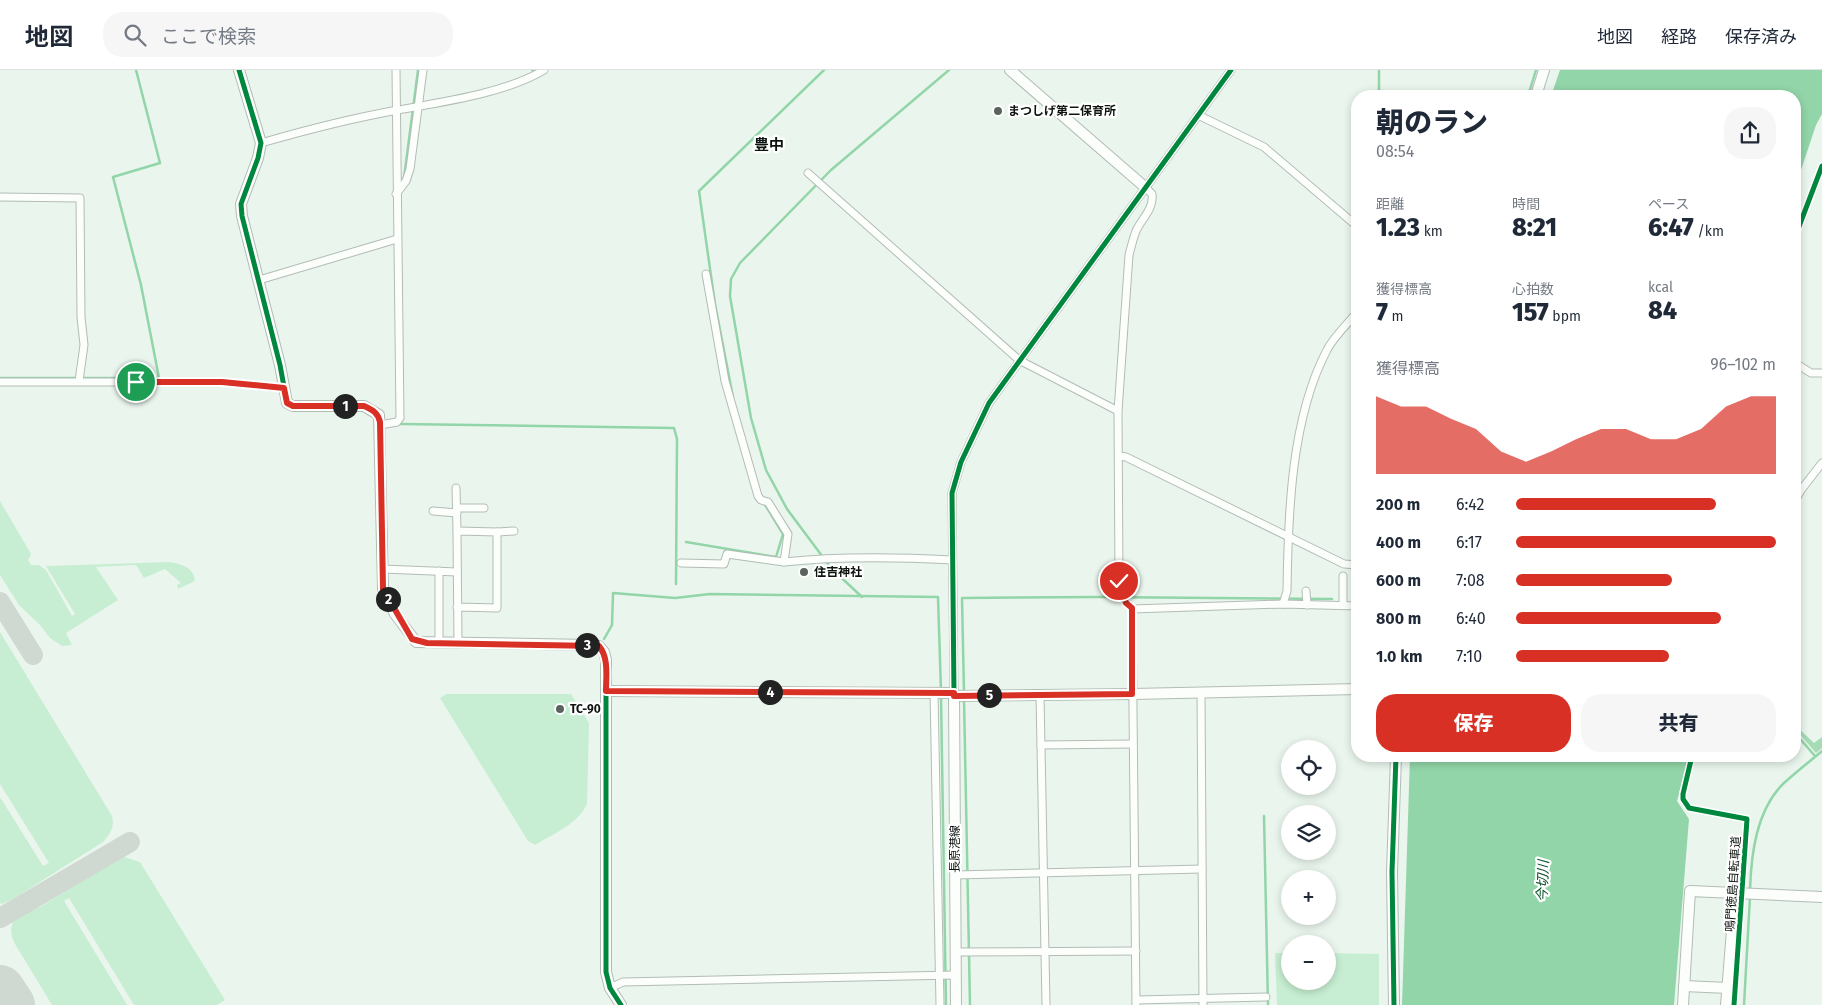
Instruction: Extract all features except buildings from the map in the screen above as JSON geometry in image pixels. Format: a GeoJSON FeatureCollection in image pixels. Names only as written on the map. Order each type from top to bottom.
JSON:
{"type":"FeatureCollection","features":[{"type":"Feature","properties":{"kind":"street"},"geometry":{"type":"LineString","coordinates":[[239,70],[262,143],[241,204],[242,216],[280,364],[287,403],[293,406],[364,406],[378,415],[380,425],[383,589],[412,639],[416,642],[439,644],[599,646],[604,652],[606,660],[606,972],[610,988],[621,1005]]}},
{"type":"Feature","properties":{"kind":"street"},"geometry":{"type":"LineString","coordinates":[[380,425],[397,422],[400,418],[396,70]]}},
{"type":"Feature","properties":{"kind":"street"},"geometry":{"type":"LineString","coordinates":[[396,194],[406,181],[410,170],[423,70]]}},
{"type":"Feature","properties":{"kind":"street"},"geometry":{"type":"LineString","coordinates":[[262,143],[397,110],[458,99],[516,83],[544,70]]}},
{"type":"Feature","properties":{"kind":"street"},"geometry":{"type":"LineString","coordinates":[[1010,70],[1152,194],[1152,206],[1136,232],[1129,255],[1118,411],[1119,581],[1126,603],[1132,608],[1283,604],[1351,606]]}},
{"type":"Feature","properties":{"kind":"street"},"geometry":{"type":"LineString","coordinates":[[954,694],[952,493],[961,462],[989,403],[1231,70]]}},
{"type":"Feature","properties":{"kind":"street"},"geometry":{"type":"LineString","coordinates":[[1538,90],[1544,70]]}},
{"type":"Feature","properties":{"kind":"street"},"geometry":{"type":"LineString","coordinates":[[1198,115],[1264,147],[1351,221]]}},
{"type":"Feature","properties":{"kind":"street"},"geometry":{"type":"LineString","coordinates":[[808,173],[1019,360],[1118,411]]}},
{"type":"Feature","properties":{"kind":"street"},"geometry":{"type":"LineString","coordinates":[[0,197],[80,198],[81,317],[84,345],[79,382]]}},
{"type":"Feature","properties":{"kind":"street"},"geometry":{"type":"LineString","coordinates":[[258,280],[397,239]]}},
{"type":"Feature","properties":{"kind":"street"},"geometry":{"type":"LineString","coordinates":[[706,274],[725,381],[758,496],[761,500],[768,502],[788,534],[784,562]]}},
{"type":"Feature","properties":{"kind":"street"},"geometry":{"type":"LineString","coordinates":[[1283,604],[1287,592],[1292,472],[1311,386],[1328,348],[1351,322]]}},
{"type":"Feature","properties":{"kind":"street"},"geometry":{"type":"LineString","coordinates":[[1801,366],[1811,373],[1822,373]]}},
{"type":"Feature","properties":{"kind":"street"},"geometry":{"type":"LineString","coordinates":[[0,382],[222,382],[284,388]]}},
{"type":"Feature","properties":{"kind":"street"},"geometry":{"type":"LineString","coordinates":[[1119,456],[1126,457],[1344,564],[1351,564]]}},
{"type":"Feature","properties":{"kind":"street"},"geometry":{"type":"LineString","coordinates":[[1801,490],[1822,463]]}},
{"type":"Feature","properties":{"kind":"street"},"geometry":{"type":"LineString","coordinates":[[456,488],[458,644]]}},
{"type":"Feature","properties":{"kind":"street"},"geometry":{"type":"LineString","coordinates":[[432,511],[484,508]]}},
{"type":"Feature","properties":{"kind":"street"},"geometry":{"type":"LineString","coordinates":[[457,531],[514,531]]}},
{"type":"Feature","properties":{"kind":"street"},"geometry":{"type":"LineString","coordinates":[[458,607],[497,608],[497,532]]}},
{"type":"Feature","properties":{"kind":"street"},"geometry":{"type":"LineString","coordinates":[[681,563],[724,564],[727,554],[784,562],[814,559],[899,558],[952,560]]}},
{"type":"Feature","properties":{"kind":"street"},"geometry":{"type":"LineString","coordinates":[[382,569],[458,572]]}},
{"type":"Feature","properties":{"kind":"street"},"geometry":{"type":"LineString","coordinates":[[439,571],[439,644]]}},
{"type":"Feature","properties":{"kind":"street"},"geometry":{"type":"LineString","coordinates":[[1343,576],[1343,605]]}},
{"type":"Feature","properties":{"kind":"street"},"geometry":{"type":"LineString","coordinates":[[1306,591],[1307,605]]}},
{"type":"Feature","properties":{"kind":"street"},"geometry":{"type":"LineString","coordinates":[[1132,608],[1136,1002],[1203,1002],[1266,997]]}},
{"type":"Feature","properties":{"kind":"street"},"geometry":{"type":"LineString","coordinates":[[606,691],[934,692],[1040,695],[1351,688]]}},
{"type":"Feature","properties":{"kind":"street"},"geometry":{"type":"LineString","coordinates":[[934,692],[940,1005]]}},
{"type":"Feature","properties":{"kind":"street"},"geometry":{"type":"LineString","coordinates":[[1201,692],[1203,1002]]}},
{"type":"Feature","properties":{"kind":"street","name":"長原港線"},"geometry":{"type":"LineString","coordinates":[[954,694],[956,1005]]}},
{"type":"Feature","properties":{"kind":"street"},"geometry":{"type":"LineString","coordinates":[[1040,695],[1046,1005]]}},
{"type":"Feature","properties":{"kind":"street"},"geometry":{"type":"LineString","coordinates":[[1041,745],[1133,744]]}},
{"type":"Feature","properties":{"kind":"street"},"geometry":{"type":"LineString","coordinates":[[1394,1005],[1392,872],[1396,762]]}},
{"type":"Feature","properties":{"kind":"street"},"geometry":{"type":"LineString","coordinates":[[955,875],[1202,869]]}},
{"type":"Feature","properties":{"kind":"street"},"geometry":{"type":"LineString","coordinates":[[1683,1005],[1690,891],[1822,897]]}},
{"type":"Feature","properties":{"kind":"street"},"geometry":{"type":"LineString","coordinates":[[1726,1005],[1735,893]]}},
{"type":"Feature","properties":{"kind":"street"},"geometry":{"type":"LineString","coordinates":[[955,952],[1136,951]]}},
{"type":"Feature","properties":{"kind":"street"},"geometry":{"type":"LineString","coordinates":[[610,988],[623,982],[955,976]]}},
{"type":"Feature","properties":{"kind":"street"},"geometry":{"type":"LineString","coordinates":[[1684,986],[1728,988]]}},
{"type":"Feature","properties":{"kind":"shaded area"},"geometry":{"type":"Polygon","coordinates":[[[0,501],[31,554],[28,560],[31,565],[39,565],[46,570],[72,616],[75,614],[46,566],[169,562],[189,569],[195,581],[178,589],[177,585],[181,583],[165,569],[144,578],[136,565],[96,567],[118,600],[66,633],[72,645],[62,646],[50,638],[40,625],[19,605],[0,575],[0,501]]]}},
{"type":"Feature","properties":{"kind":"shaded area"},"geometry":{"type":"Polygon","coordinates":[[[0,632],[112,816],[113,824],[110,833],[103,842],[2,904],[0,903],[0,797],[43,866],[49,863],[0,784],[0,632]]]}},
{"type":"Feature","properties":{"kind":"shaded area"},"geometry":{"type":"Polygon","coordinates":[[[446,694],[571,694],[589,723],[587,804],[578,817],[564,828],[535,845],[528,841],[440,698],[446,694]]]}},
{"type":"Feature","properties":{"kind":"shaded area"},"geometry":{"type":"Polygon","coordinates":[[[1801,731],[1814,743],[1822,737],[1822,748],[1816,753],[1801,736],[1801,731]]]}},
{"type":"Feature","properties":{"kind":"shaded area"},"geometry":{"type":"Polygon","coordinates":[[[124,857],[140,862],[225,1000],[217,1005],[134,1005],[69,898],[64,901],[127,1005],[52,1005],[15,944],[11,929],[15,918],[26,911],[40,907],[105,867],[109,861],[124,857]]]}},
{"type":"Feature","properties":{"kind":"shaded area"},"geometry":{"type":"Polygon","coordinates":[[[1275,953],[1281,953],[1281,990],[1336,990],[1336,953],[1379,954],[1379,1005],[1277,1005],[1275,953]]]}},
{"type":"Feature","properties":{"kind":"water"},"geometry":{"type":"Polygon","coordinates":[[[1560,70],[1822,70],[1822,114],[1816,125],[1801,170],[1801,90],[1553,90],[1560,70]]]}},
{"type":"Feature","properties":{"kind":"water","name":"今切川"},"geometry":{"type":"Polygon","coordinates":[[[1410,762],[1687,762],[1677,801],[1689,819],[1674,1005],[1402,1005],[1410,762]]]}},
{"type":"Feature","properties":{"kind":"waterway"},"geometry":{"type":"LineString","coordinates":[[0,378],[159,378],[141,285],[113,177],[160,163],[136,70]]}},
{"type":"Feature","properties":{"kind":"waterway"},"geometry":{"type":"LineString","coordinates":[[404,178],[418,70]]}},
{"type":"Feature","properties":{"kind":"waterway"},"geometry":{"type":"LineString","coordinates":[[733,397],[715,304],[699,191],[824,70]]}},
{"type":"Feature","properties":{"kind":"waterway"},"geometry":{"type":"LineString","coordinates":[[862,597],[831,568],[787,509],[766,470],[751,418],[730,296],[731,279],[740,263],[831,170],[949,70]]}},
{"type":"Feature","properties":{"kind":"waterway"},"geometry":{"type":"LineString","coordinates":[[1379,70],[1379,90]]}},
{"type":"Feature","properties":{"kind":"waterway"},"geometry":{"type":"LineString","coordinates":[[1530,90],[1536,70]]}},
{"type":"Feature","properties":{"kind":"waterway"},"geometry":{"type":"LineString","coordinates":[[401,424],[674,428],[677,439],[676,584]]}},
{"type":"Feature","properties":{"kind":"waterway"},"geometry":{"type":"LineString","coordinates":[[686,542],[776,557],[783,534],[764,503]]}},
{"type":"Feature","properties":{"kind":"waterway"},"geometry":{"type":"LineString","coordinates":[[604,639],[612,625],[613,593],[675,598],[710,594],[938,597],[941,691]]}},
{"type":"Feature","properties":{"kind":"waterway"},"geometry":{"type":"LineString","coordinates":[[964,693],[962,598],[1332,599]]}},
{"type":"Feature","properties":{"kind":"waterway"},"geometry":{"type":"LineString","coordinates":[[941,697],[946,1005]]}},
{"type":"Feature","properties":{"kind":"waterway"},"geometry":{"type":"LineString","coordinates":[[964,699],[970,1005]]}},
{"type":"Feature","properties":{"kind":"waterway"},"geometry":{"type":"LineString","coordinates":[[1801,740],[1815,756]]}},
{"type":"Feature","properties":{"kind":"waterway"},"geometry":{"type":"LineString","coordinates":[[1750,891],[1754,848],[1761,820],[1767,806],[1784,783],[1822,751]]}},
{"type":"Feature","properties":{"kind":"waterway"},"geometry":{"type":"LineString","coordinates":[[1264,816],[1268,1005]]}},
{"type":"Feature","properties":{"kind":"waterway"},"geometry":{"type":"LineString","coordinates":[[1744,1005],[1750,897]]}},
{"type":"Feature","properties":{"kind":"taxiway"},"geometry":{"type":"LineString","coordinates":[[0,602],[33,655]]}},
{"type":"Feature","properties":{"kind":"taxiway"},"geometry":{"type":"LineString","coordinates":[[0,918],[130,842]]}},
{"type":"Feature","properties":{"kind":"runway"},"geometry":{"type":"LineString","coordinates":[[0,990],[10,1005]]}},
{"type":"Feature","properties":{"kind":"cycle path"},"geometry":{"type":"LineString","coordinates":[[239,70],[261,143],[258,158],[241,204],[242,216],[280,365],[287,403],[293,406],[364,406],[379,415],[383,589],[395,614],[416,642],[590,645],[599,646],[604,652],[606,660],[606,972],[610,988],[621,1005]]}},
{"type":"Feature","properties":{"kind":"cycle path"},"geometry":{"type":"LineString","coordinates":[[606,691],[954,693],[952,493],[961,462],[989,403],[1231,70]]}},
{"type":"Feature","properties":{"kind":"cycle path"},"geometry":{"type":"LineString","coordinates":[[1801,221],[1822,166]]}},
{"type":"Feature","properties":{"kind":"cycle path"},"geometry":{"type":"LineString","coordinates":[[1394,1005],[1392,872],[1396,762]]}},
{"type":"Feature","properties":{"kind":"cycle path","name":"鳴門徳島自転車道"},"geometry":{"type":"LineString","coordinates":[[1691,762],[1683,794],[1683,799],[1689,808],[1747,819],[1734,1005]]}},
{"type":"Feature","properties":{"kind":"place","name":"まつしげ第二保育所"},"geometry":{"type":"Point","coordinates":[998,111]}},
{"type":"Feature","properties":{"kind":"place","name":"住吉神社"},"geometry":{"type":"Point","coordinates":[804,572]}},
{"type":"Feature","properties":{"kind":"place","name":"TC-90"},"geometry":{"type":"Point","coordinates":[560,709]}},
{"type":"Feature","properties":{"kind":"district","name":"豊中"},"geometry":{"type":"Point","coordinates":[769,145]}},
{"type":"Feature","properties":{"kind":"route"},"geometry":{"type":"LineString","coordinates":[[136,382],[222,382],[284,388],[287,403],[293,406],[364,406],[372,409],[378,415],[380,422],[383,589],[395,614],[412,639],[416,642],[427,643],[599,646],[604,652],[606,660],[606,691],[954,693],[954,696],[1132,694],[1132,608],[1126,603],[1119,581]]}}]}
